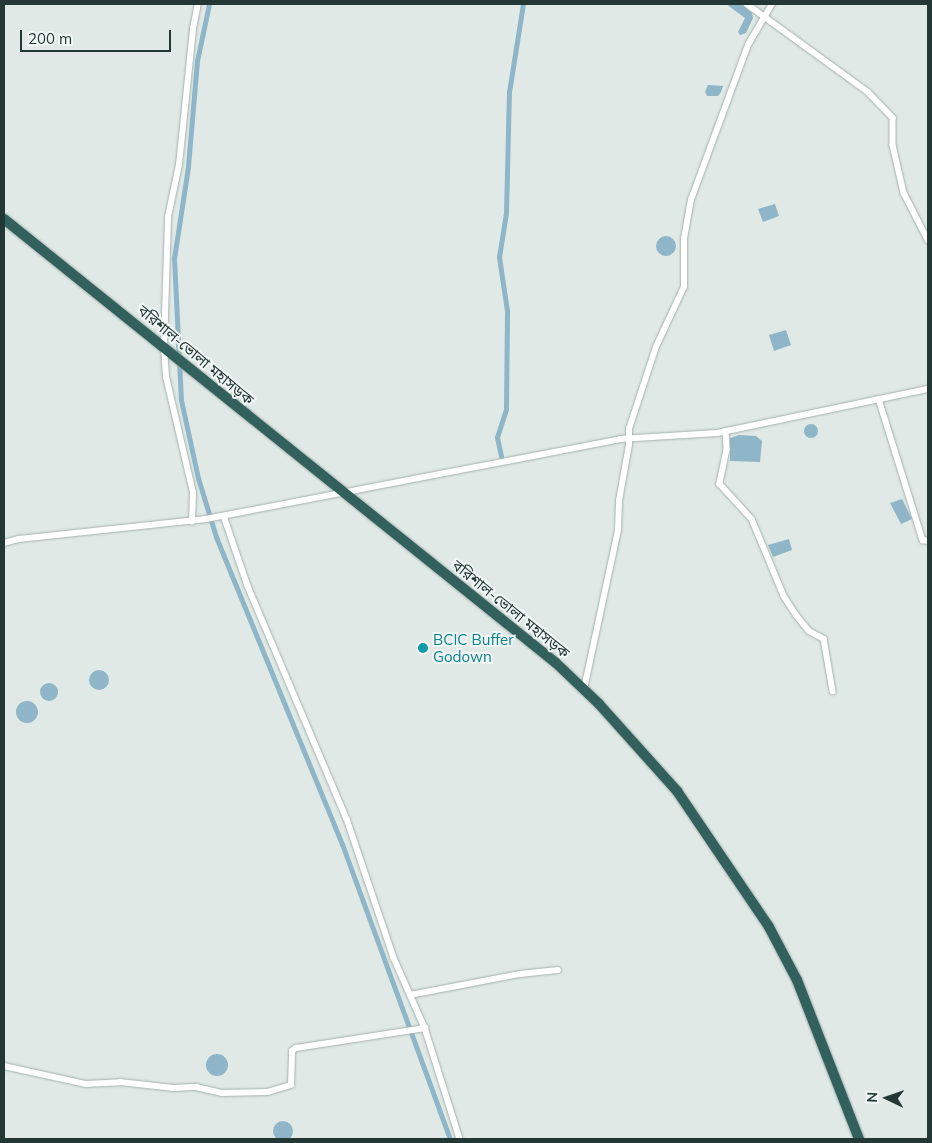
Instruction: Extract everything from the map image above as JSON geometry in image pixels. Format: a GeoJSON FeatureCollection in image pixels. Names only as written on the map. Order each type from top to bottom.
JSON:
{"type":"FeatureCollection","features":[{"type":"Feature","properties":{"kind":"highway","name":"বরিশাল-ভোলা মহাসড়ক"},"geometry":{"type":"LineString","coordinates":[[4,219],[584,689],[677,791],[769,927],[797,980],[859,1139]]}},
{"type":"Feature","properties":{"kind":"street"},"geometry":{"type":"LineString","coordinates":[[192,522],[193,493],[166,377],[165,348],[168,217],[179,165],[192,29],[198,4]]}},
{"type":"Feature","properties":{"kind":"street"},"geometry":{"type":"LineString","coordinates":[[747,4],[868,92],[893,118],[893,145],[904,193],[928,240]]}},
{"type":"Feature","properties":{"kind":"street"},"geometry":{"type":"LineString","coordinates":[[584,689],[618,530],[618,501],[634,407],[652,356],[674,303],[684,287],[684,239],[691,200],[748,44],[763,16],[772,4]]}},
{"type":"Feature","properties":{"kind":"street"},"geometry":{"type":"LineString","coordinates":[[4,543],[20,539],[192,522],[341,492],[629,439],[726,432],[928,389]]}},
{"type":"Feature","properties":{"kind":"street"},"geometry":{"type":"LineString","coordinates":[[879,399],[923,540],[928,541]]}},
{"type":"Feature","properties":{"kind":"street"},"geometry":{"type":"LineString","coordinates":[[726,432],[727,450],[720,484],[752,519],[784,596],[797,616],[809,632],[824,639],[833,691]]}},
{"type":"Feature","properties":{"kind":"street"},"geometry":{"type":"LineString","coordinates":[[222,516],[248,586],[348,819],[394,958],[410,994],[460,1139]]}},
{"type":"Feature","properties":{"kind":"street"},"geometry":{"type":"LineString","coordinates":[[410,994],[520,974],[558,970]]}},
{"type":"Feature","properties":{"kind":"street"},"geometry":{"type":"LineString","coordinates":[[4,1066],[86,1084],[120,1082],[174,1088],[196,1087],[222,1092],[268,1092],[291,1085],[292,1051],[296,1048],[422,1028]]}},
{"type":"Feature","properties":{"kind":"water"},"geometry":{"type":"Polygon","coordinates":[[[726,4],[742,4],[752,13],[753,18],[746,33],[740,35],[738,32],[745,18],[726,4]]]}},
{"type":"Feature","properties":{"kind":"water"},"geometry":{"type":"Polygon","coordinates":[[[708,85],[723,86],[718,96],[707,96],[705,92],[708,85]]]}},
{"type":"Feature","properties":{"kind":"water"},"geometry":{"type":"Polygon","coordinates":[[[775,204],[779,216],[763,222],[758,209],[775,204]]]}},
{"type":"Feature","properties":{"kind":"water"},"geometry":{"type":"Polygon","coordinates":[[[666,236],[673,239],[676,246],[673,253],[666,256],[659,253],[656,246],[659,239],[666,236]]]}},
{"type":"Feature","properties":{"kind":"water"},"geometry":{"type":"Polygon","coordinates":[[[786,330],[791,345],[774,351],[769,335],[786,330]]]}},
{"type":"Feature","properties":{"kind":"water"},"geometry":{"type":"Polygon","coordinates":[[[808,424],[814,424],[818,431],[814,438],[808,438],[804,434],[804,428],[808,424]]]}},
{"type":"Feature","properties":{"kind":"water"},"geometry":{"type":"Polygon","coordinates":[[[739,435],[756,436],[762,441],[760,462],[730,461],[730,438],[739,435]]]}},
{"type":"Feature","properties":{"kind":"water"},"geometry":{"type":"Polygon","coordinates":[[[902,499],[912,519],[901,524],[890,503],[902,499]]]}},
{"type":"Feature","properties":{"kind":"water"},"geometry":{"type":"Polygon","coordinates":[[[789,539],[792,550],[773,557],[768,545],[789,539]]]}},
{"type":"Feature","properties":{"kind":"water"},"geometry":{"type":"Polygon","coordinates":[[[95,670],[103,670],[109,676],[109,684],[103,690],[95,690],[89,684],[89,676],[95,670]]]}},
{"type":"Feature","properties":{"kind":"water"},"geometry":{"type":"Polygon","coordinates":[[[49,683],[55,686],[58,692],[55,698],[49,701],[43,698],[40,692],[43,686],[49,683]]]}},
{"type":"Feature","properties":{"kind":"water"},"geometry":{"type":"Polygon","coordinates":[[[27,701],[35,704],[38,712],[35,720],[27,723],[19,720],[16,712],[19,704],[27,701]]]}},
{"type":"Feature","properties":{"kind":"water"},"geometry":{"type":"Polygon","coordinates":[[[217,1054],[225,1057],[228,1065],[225,1073],[217,1076],[209,1073],[206,1065],[209,1057],[217,1054]]]}},
{"type":"Feature","properties":{"kind":"water"},"geometry":{"type":"Polygon","coordinates":[[[283,1121],[290,1124],[293,1131],[290,1138],[283,1141],[276,1138],[273,1131],[276,1124],[283,1121]]]}},
{"type":"Feature","properties":{"kind":"waterway"},"geometry":{"type":"LineString","coordinates":[[209,4],[197,61],[188,167],[174,258],[181,400],[198,478],[216,537],[342,844],[450,1139]]}},
{"type":"Feature","properties":{"kind":"waterway"},"geometry":{"type":"LineString","coordinates":[[501,456],[497,437],[506,409],[507,311],[499,257],[506,213],[509,92],[523,4]]}},
{"type":"Feature","properties":{"kind":"place","name":"BCIC Buffer Godown"},"geometry":{"type":"Point","coordinates":[423,648]}}]}
